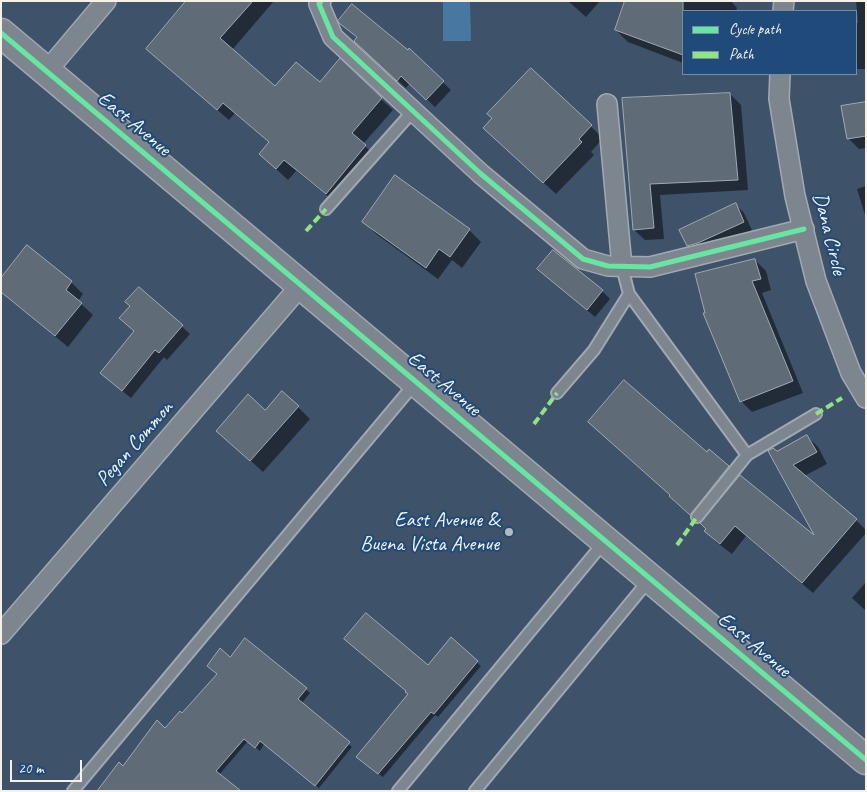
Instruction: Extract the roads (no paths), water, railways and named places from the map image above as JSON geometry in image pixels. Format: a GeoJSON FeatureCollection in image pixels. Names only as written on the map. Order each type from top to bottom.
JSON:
{"type":"FeatureCollection","features":[{"type":"Feature","properties":{"kind":"main road","name":"East Avenue"},"geometry":{"type":"LineString","coordinates":[[1,33],[302,284],[866,760]]}},
{"type":"Feature","properties":{"kind":"street"},"geometry":{"type":"LineString","coordinates":[[46,72],[106,1]]}},
{"type":"Feature","properties":{"kind":"street"},"geometry":{"type":"LineString","coordinates":[[321,1],[319,4],[333,37],[480,174],[583,259],[608,266],[650,267],[804,229]]}},
{"type":"Feature","properties":{"kind":"street","name":"Dana Circle"},"geometry":{"type":"LineString","coordinates":[[780,75],[778,99],[795,196],[816,281],[851,373],[866,398]]}},
{"type":"Feature","properties":{"kind":"street"},"geometry":{"type":"LineString","coordinates":[[607,104],[622,267]]}},
{"type":"Feature","properties":{"kind":"street","name":"Pegan Common"},"geometry":{"type":"LineString","coordinates":[[1,634],[302,284]]}},
{"type":"Feature","properties":{"kind":"lane"},"geometry":{"type":"LineString","coordinates":[[326,209],[413,111]]}},
{"type":"Feature","properties":{"kind":"lane"},"geometry":{"type":"LineString","coordinates":[[622,267],[629,294],[747,455]]}},
{"type":"Feature","properties":{"kind":"lane"},"geometry":{"type":"LineString","coordinates":[[557,393],[594,350],[629,294]]}},
{"type":"Feature","properties":{"kind":"lane"},"geometry":{"type":"LineString","coordinates":[[73,791],[417,382]]}},
{"type":"Feature","properties":{"kind":"lane"},"geometry":{"type":"LineString","coordinates":[[698,517],[747,455],[816,414]]}},
{"type":"Feature","properties":{"kind":"lane"},"geometry":{"type":"LineString","coordinates":[[398,791],[605,541]]}},
{"type":"Feature","properties":{"kind":"lane"},"geometry":{"type":"LineString","coordinates":[[475,791],[650,579]]}},
{"type":"Feature","properties":{"kind":"water"},"geometry":{"type":"Polygon","coordinates":[[[443,1],[470,1],[471,41],[443,41],[443,1]]]}},
{"type":"Feature","properties":{"kind":"place","name":"East Avenue & Buena Vista Avenue"},"geometry":{"type":"Point","coordinates":[509,532]}}]}
